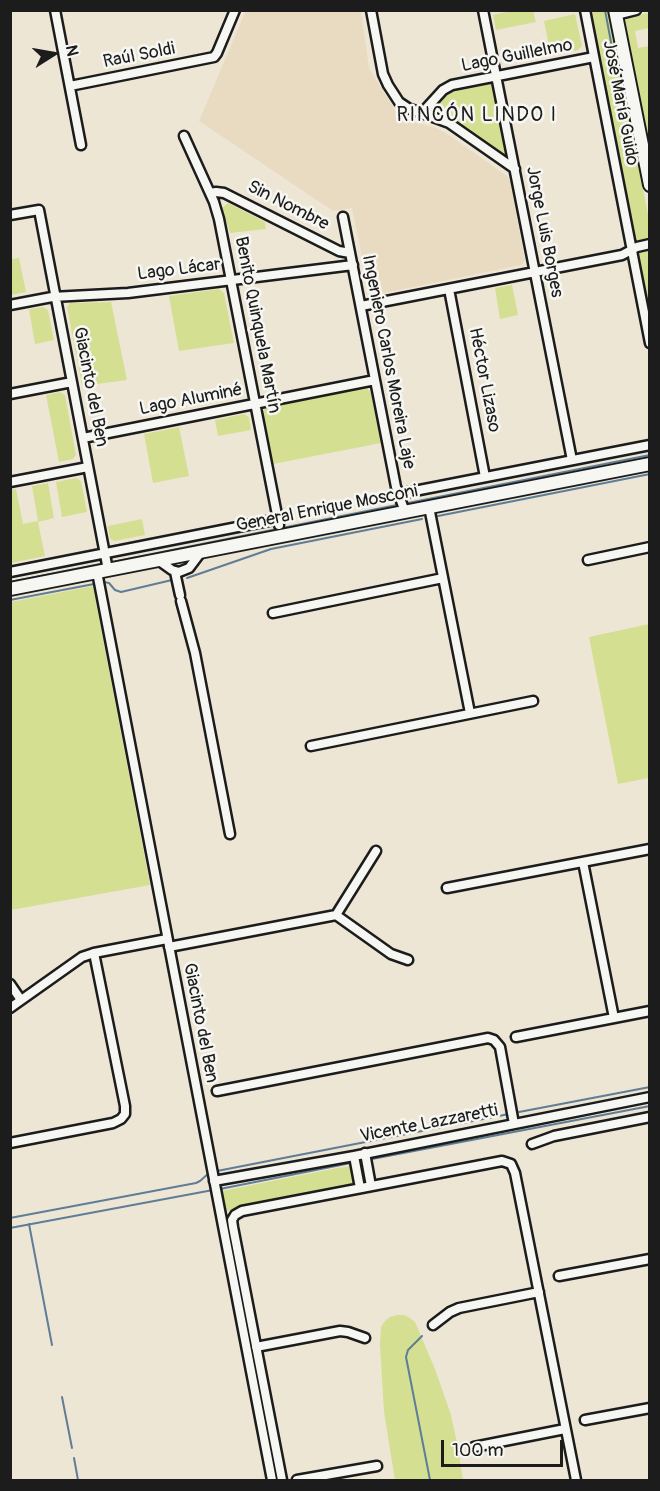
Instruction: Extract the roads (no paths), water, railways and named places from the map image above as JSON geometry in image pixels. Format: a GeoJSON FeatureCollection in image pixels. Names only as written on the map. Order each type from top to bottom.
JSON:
{"type":"FeatureCollection","features":[{"type":"Feature","properties":{"kind":"street"},"geometry":{"type":"LineString","coordinates":[[55,10],[81,145]]}},
{"type":"Feature","properties":{"kind":"street","name":"Raúl Soldi"},"geometry":{"type":"LineString","coordinates":[[70,86],[214,57],[235,10]]}},
{"type":"Feature","properties":{"kind":"street"},"geometry":{"type":"LineString","coordinates":[[371,10],[382,70],[386,81],[401,104],[448,123],[515,169]]}},
{"type":"Feature","properties":{"kind":"street","name":"Jorge Luis Borges"},"geometry":{"type":"LineString","coordinates":[[483,10],[572,460]]}},
{"type":"Feature","properties":{"kind":"street","name":"José María Guido"},"geometry":{"type":"LineString","coordinates":[[585,10],[650,343]]}},
{"type":"Feature","properties":{"kind":"street"},"geometry":{"type":"LineString","coordinates":[[636,10],[616,13],[650,184]]}},
{"type":"Feature","properties":{"kind":"street","name":"Lago Guillelmo"},"geometry":{"type":"LineString","coordinates":[[422,113],[447,87],[594,57]]}},
{"type":"Feature","properties":{"kind":"street","name":"Benito Quinquela Martín"},"geometry":{"type":"LineString","coordinates":[[105,553],[278,522],[219,219],[210,193],[183,136]]}},
{"type":"Feature","properties":{"kind":"street","name":"Sin Nombre"},"geometry":{"type":"LineString","coordinates":[[210,193],[224,193],[339,251],[350,253]]}},
{"type":"Feature","properties":{"kind":"street","name":"Giacinto del Ben"},"geometry":{"type":"LineString","coordinates":[[10,215],[39,210],[105,553],[103,571],[168,943],[272,1480]]}},
{"type":"Feature","properties":{"kind":"street","name":"Ingeniero Carlos Moreira Laje"},"geometry":{"type":"LineString","coordinates":[[343,217],[375,380],[399,494],[405,512]]}},
{"type":"Feature","properties":{"kind":"street"},"geometry":{"type":"LineString","coordinates":[[361,306],[622,255],[639,246],[650,244]]}},
{"type":"Feature","properties":{"kind":"street","name":"Lago Lácar"},"geometry":{"type":"LineString","coordinates":[[10,305],[56,297],[128,293],[352,265]]}},
{"type":"Feature","properties":{"kind":"street","name":"Héctor Lizaso"},"geometry":{"type":"LineString","coordinates":[[449,289],[485,477]]}},
{"type":"Feature","properties":{"kind":"street","name":"Lago Aluminé"},"geometry":{"type":"LineString","coordinates":[[83,438],[375,380]]}},
{"type":"Feature","properties":{"kind":"street"},"geometry":{"type":"LineString","coordinates":[[10,394],[72,382]]}},
{"type":"Feature","properties":{"kind":"street"},"geometry":{"type":"LineString","coordinates":[[399,494],[650,445]]}},
{"type":"Feature","properties":{"kind":"street","name":"General Enrique Mosconi"},"geometry":{"type":"LineString","coordinates":[[10,589],[650,464]]}},
{"type":"Feature","properties":{"kind":"street"},"geometry":{"type":"LineString","coordinates":[[10,482],[88,467]]}},
{"type":"Feature","properties":{"kind":"street"},"geometry":{"type":"LineString","coordinates":[[429,507],[470,714]]}},
{"type":"Feature","properties":{"kind":"street"},"geometry":{"type":"LineString","coordinates":[[588,560],[650,548]]}},
{"type":"Feature","properties":{"kind":"street"},"geometry":{"type":"LineString","coordinates":[[158,560],[175,572],[180,572],[187,569],[201,552]]}},
{"type":"Feature","properties":{"kind":"street"},"geometry":{"type":"LineString","coordinates":[[10,572],[105,553]]}},
{"type":"Feature","properties":{"kind":"street"},"geometry":{"type":"LineString","coordinates":[[175,572],[195,653],[230,834]]}},
{"type":"Feature","properties":{"kind":"street"},"geometry":{"type":"LineString","coordinates":[[273,613],[443,578]]}},
{"type":"Feature","properties":{"kind":"street"},"geometry":{"type":"LineString","coordinates":[[311,746],[533,700]]}},
{"type":"Feature","properties":{"kind":"street"},"geometry":{"type":"LineString","coordinates":[[447,888],[650,849]]}},
{"type":"Feature","properties":{"kind":"street"},"geometry":{"type":"LineString","coordinates":[[336,915],[376,851]]}},
{"type":"Feature","properties":{"kind":"street"},"geometry":{"type":"LineString","coordinates":[[583,862],[614,1018]]}},
{"type":"Feature","properties":{"kind":"street"},"geometry":{"type":"LineString","coordinates":[[10,1008],[78,960],[94,953],[336,915],[391,954],[408,960]]}},
{"type":"Feature","properties":{"kind":"street"},"geometry":{"type":"LineString","coordinates":[[10,1143],[113,1123],[125,1114],[94,953]]}},
{"type":"Feature","properties":{"kind":"street"},"geometry":{"type":"LineString","coordinates":[[10,984],[21,1000]]}},
{"type":"Feature","properties":{"kind":"street"},"geometry":{"type":"LineString","coordinates":[[516,1037],[650,1011]]}},
{"type":"Feature","properties":{"kind":"street"},"geometry":{"type":"LineString","coordinates":[[217,1091],[488,1038],[496,1042],[501,1051],[514,1124]]}},
{"type":"Feature","properties":{"kind":"street","name":"Vicente Lazzaretti"},"geometry":{"type":"LineString","coordinates":[[214,1181],[354,1156],[650,1097]]}},
{"type":"Feature","properties":{"kind":"street"},"geometry":{"type":"LineString","coordinates":[[532,1144],[554,1136],[650,1117]]}},
{"type":"Feature","properties":{"kind":"street"},"geometry":{"type":"LineString","coordinates":[[366,1153],[371,1186]]}},
{"type":"Feature","properties":{"kind":"street"},"geometry":{"type":"LineString","coordinates":[[354,1156],[360,1188]]}},
{"type":"Feature","properties":{"kind":"street"},"geometry":{"type":"LineString","coordinates":[[282,1480],[233,1227],[232,1220],[235,1215],[242,1211],[500,1161],[508,1162],[515,1173],[576,1480]]}},
{"type":"Feature","properties":{"kind":"street"},"geometry":{"type":"LineString","coordinates":[[559,1276],[650,1258]]}},
{"type":"Feature","properties":{"kind":"street"},"geometry":{"type":"LineString","coordinates":[[433,1325],[459,1308],[538,1292]]}},
{"type":"Feature","properties":{"kind":"street"},"geometry":{"type":"LineString","coordinates":[[256,1347],[340,1331],[365,1338]]}},
{"type":"Feature","properties":{"kind":"street"},"geometry":{"type":"LineString","coordinates":[[585,1420],[650,1408]]}},
{"type":"Feature","properties":{"kind":"street"},"geometry":{"type":"LineString","coordinates":[[474,1447],[565,1429]]}},
{"type":"Feature","properties":{"kind":"street"},"geometry":{"type":"LineString","coordinates":[[297,1480],[376,1466]]}},
{"type":"Feature","properties":{"kind":"waterway"},"geometry":{"type":"LineString","coordinates":[[605,10],[613,53]]}},
{"type":"Feature","properties":{"kind":"waterway"},"geometry":{"type":"LineString","coordinates":[[408,503],[650,455]]}},
{"type":"Feature","properties":{"kind":"waterway"},"geometry":{"type":"LineString","coordinates":[[438,516],[650,474]]}},
{"type":"Feature","properties":{"kind":"waterway"},"geometry":{"type":"LineString","coordinates":[[112,562],[397,505]]}},
{"type":"Feature","properties":{"kind":"waterway"},"geometry":{"type":"LineString","coordinates":[[187,578],[271,549],[422,519]]}},
{"type":"Feature","properties":{"kind":"waterway"},"geometry":{"type":"LineString","coordinates":[[10,582],[100,564]]}},
{"type":"Feature","properties":{"kind":"waterway"},"geometry":{"type":"LineString","coordinates":[[104,582],[121,592],[172,580]]}},
{"type":"Feature","properties":{"kind":"waterway"},"geometry":{"type":"LineString","coordinates":[[10,600],[94,584]]}},
{"type":"Feature","properties":{"kind":"waterway"},"geometry":{"type":"LineString","coordinates":[[519,1112],[650,1087]]}},
{"type":"Feature","properties":{"kind":"waterway"},"geometry":{"type":"LineString","coordinates":[[372,1159],[650,1106]]}},
{"type":"Feature","properties":{"kind":"waterway"},"geometry":{"type":"LineString","coordinates":[[217,1171],[509,1114]]}},
{"type":"Feature","properties":{"kind":"waterway"},"geometry":{"type":"LineString","coordinates":[[220,1189],[351,1163]]}},
{"type":"Feature","properties":{"kind":"waterway"},"geometry":{"type":"LineString","coordinates":[[10,1218],[196,1183],[209,1173]]}},
{"type":"Feature","properties":{"kind":"waterway"},"geometry":{"type":"LineString","coordinates":[[10,1228],[213,1190]]}},
{"type":"Feature","properties":{"kind":"waterway"},"geometry":{"type":"LineString","coordinates":[[29,1224],[52,1345]]}},
{"type":"Feature","properties":{"kind":"waterway"},"geometry":{"type":"LineString","coordinates":[[422,1336],[408,1350],[406,1357],[430,1480]]}},
{"type":"Feature","properties":{"kind":"waterway"},"geometry":{"type":"LineString","coordinates":[[62,1397],[72,1448]]}},
{"type":"Feature","properties":{"kind":"waterway"},"geometry":{"type":"LineString","coordinates":[[74,1458],[78,1480]]}},
{"type":"Feature","properties":{"kind":"district","name":"RINCÓN LINDO I"},"geometry":{"type":"Point","coordinates":[477,116]}}]}
